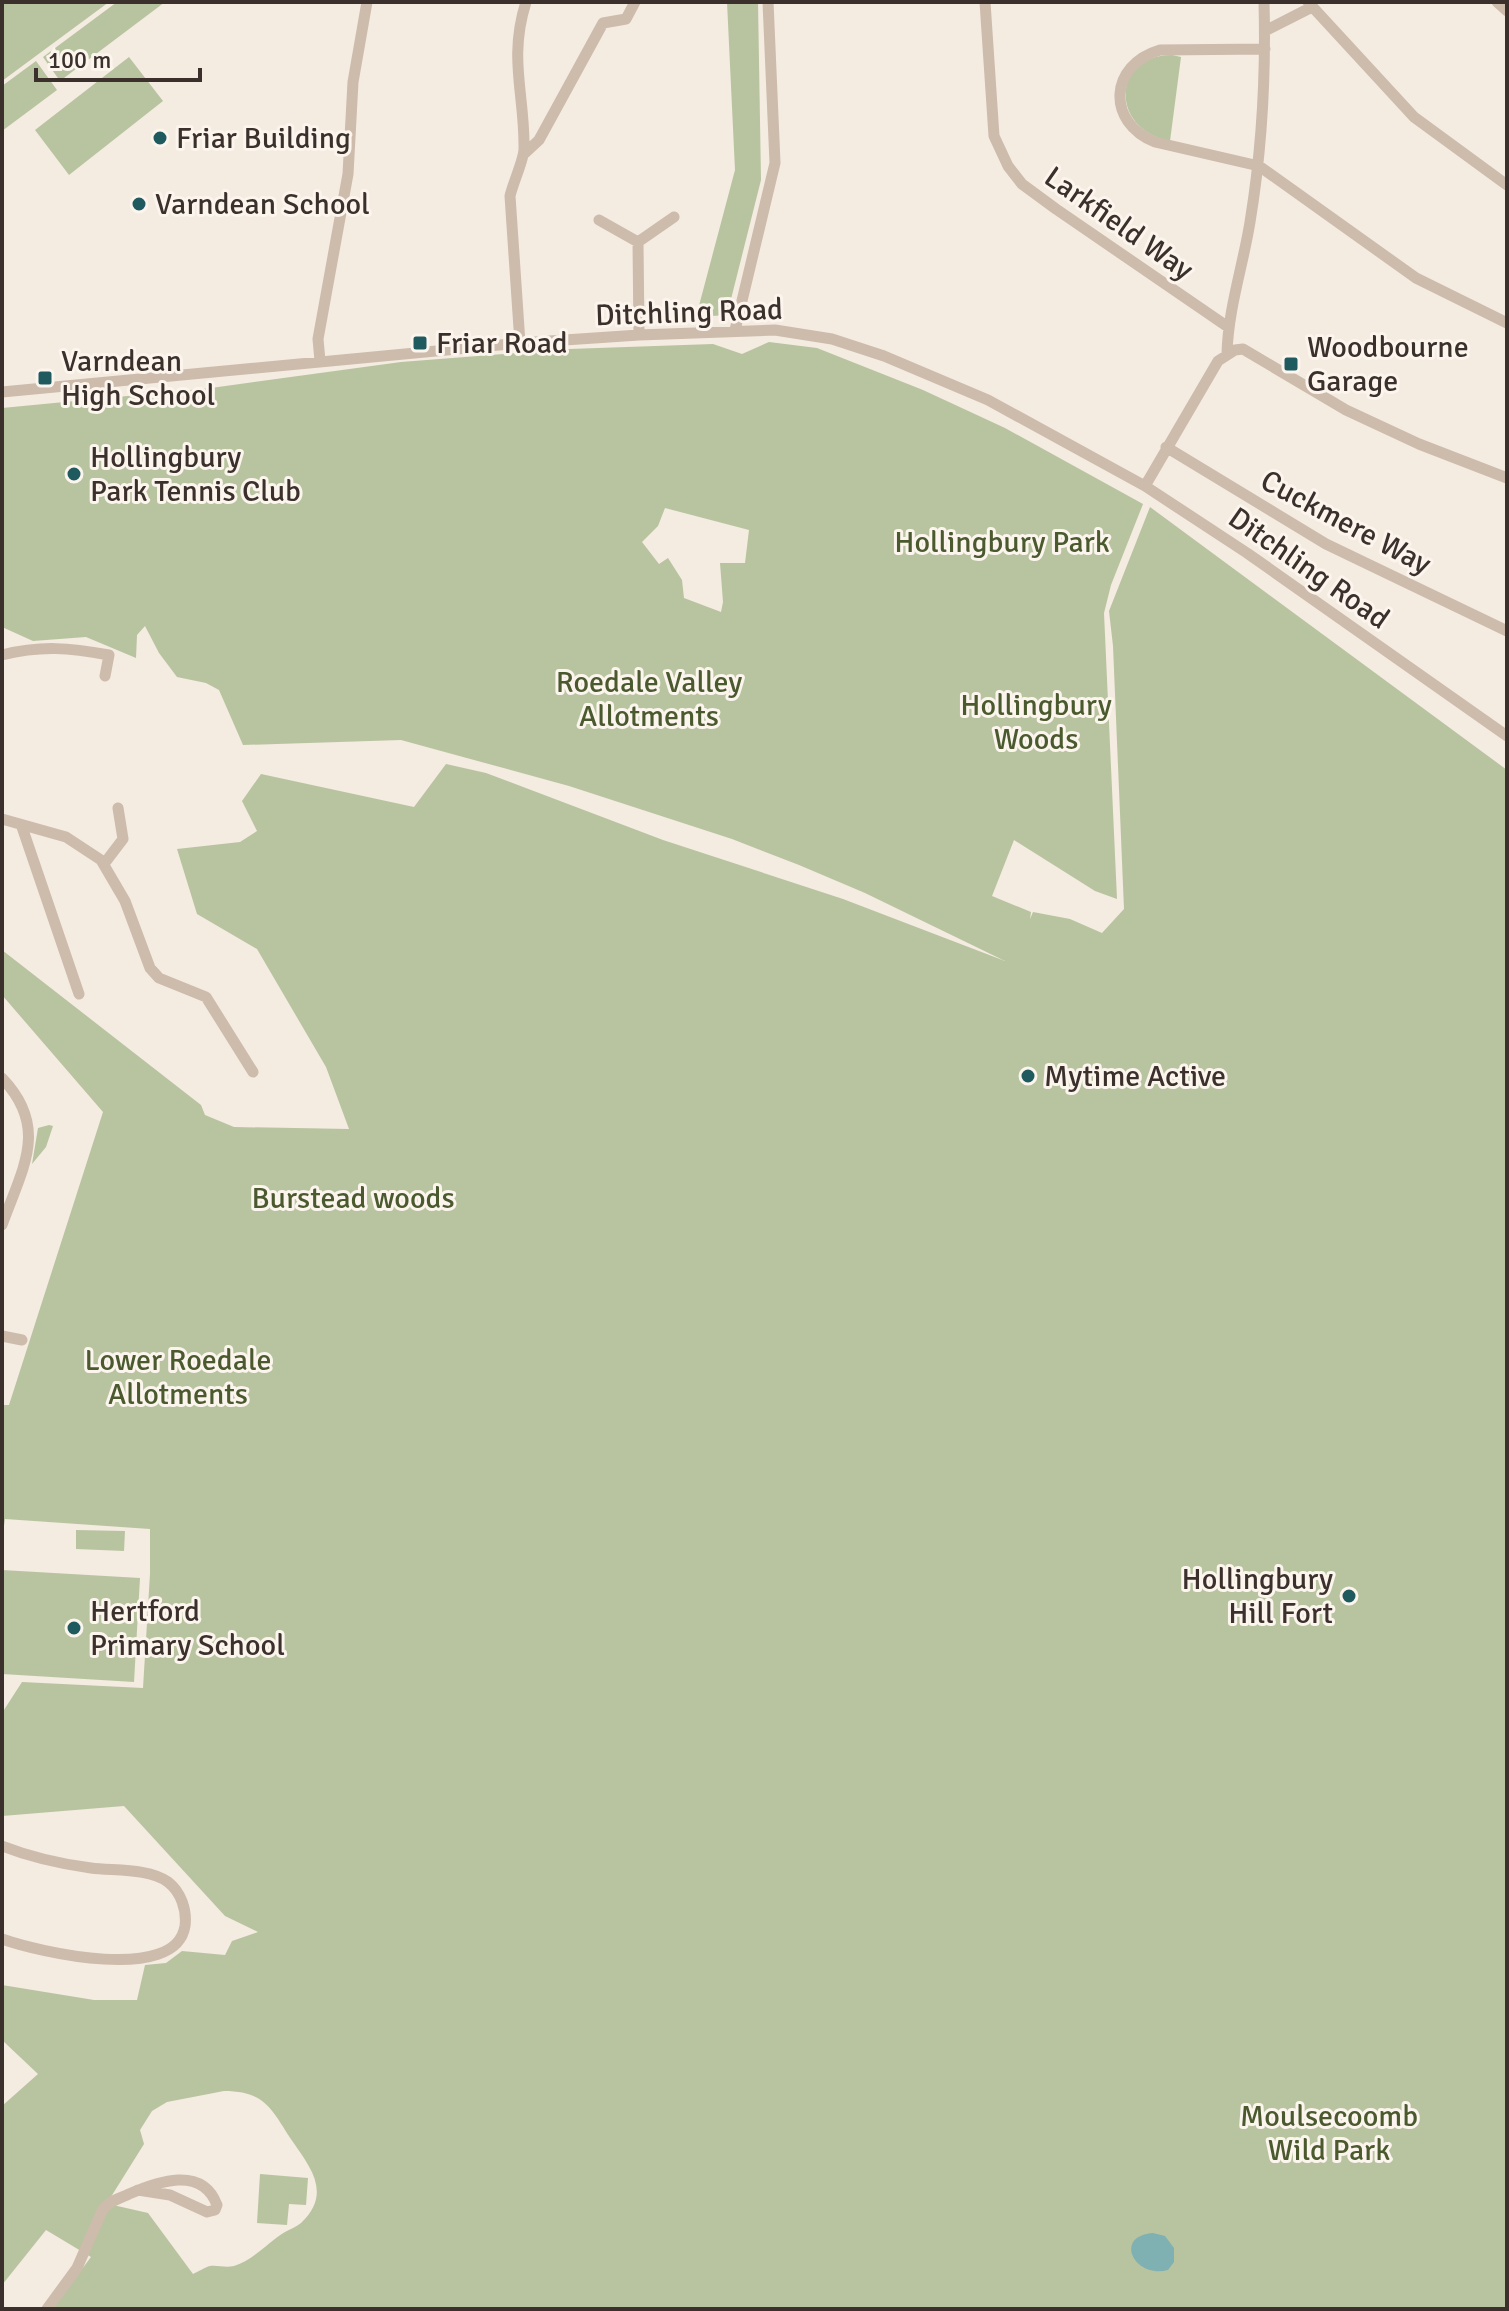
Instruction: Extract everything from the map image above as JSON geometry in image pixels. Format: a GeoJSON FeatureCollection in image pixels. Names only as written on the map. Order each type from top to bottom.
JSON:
{"type":"FeatureCollection","features":[{"type":"Feature","properties":{"kind":"street"},"geometry":{"type":"LineString","coordinates":[[357,2],[363,17]]}},
{"type":"Feature","properties":{"kind":"street"},"geometry":{"type":"LineString","coordinates":[[320,361],[320,325],[348,174],[353,82],[367,2]]}},
{"type":"Feature","properties":{"kind":"street"},"geometry":{"type":"LineString","coordinates":[[525,153],[517,87],[516,44],[526,2]]}},
{"type":"Feature","properties":{"kind":"street"},"geometry":{"type":"LineString","coordinates":[[520,343],[510,196],[514,175],[525,153],[539,140],[603,23],[626,19],[635,2]]}},
{"type":"Feature","properties":{"kind":"street"},"geometry":{"type":"LineString","coordinates":[[735,330],[775,163],[768,2]]}},
{"type":"Feature","properties":{"kind":"street","name":"Larkfield Way"},"geometry":{"type":"LineString","coordinates":[[985,2],[994,136],[1008,166],[1022,184],[1044,201],[1228,327]]}},
{"type":"Feature","properties":{"kind":"street"},"geometry":{"type":"LineString","coordinates":[[1227,354],[1228,327],[1259,166],[1265,49],[1264,2]]}},
{"type":"Feature","properties":{"kind":"street"},"geometry":{"type":"LineString","coordinates":[[1497,2],[1507,11]]}},
{"type":"Feature","properties":{"kind":"street"},"geometry":{"type":"LineString","coordinates":[[1265,31],[1310,5],[1414,117],[1507,185]]}},
{"type":"Feature","properties":{"kind":"street"},"geometry":{"type":"LineString","coordinates":[[1265,49],[1160,50],[1144,55],[1129,67],[1120,95],[1122,111],[1129,125],[1140,136],[1163,145],[1259,166],[1416,278],[1507,323]]}},
{"type":"Feature","properties":{"kind":"street"},"geometry":{"type":"LineString","coordinates":[[638,242],[674,217]]}},
{"type":"Feature","properties":{"kind":"street"},"geometry":{"type":"LineString","coordinates":[[599,220],[638,242]]}},
{"type":"Feature","properties":{"kind":"street"},"geometry":{"type":"LineString","coordinates":[[638,242],[639,335]]}},
{"type":"Feature","properties":{"kind":"street","name":"Ditchling Road"},"geometry":{"type":"LineString","coordinates":[[2,392],[520,343],[639,335],[775,330],[832,339],[884,356],[988,400],[1145,486],[1247,553],[1507,736]]}},
{"type":"Feature","properties":{"kind":"street"},"geometry":{"type":"LineString","coordinates":[[1145,486],[1218,361],[1239,349],[1250,351],[1346,410],[1419,444],[1507,478]]}},
{"type":"Feature","properties":{"kind":"street","name":"Cuckmere Way"},"geometry":{"type":"LineString","coordinates":[[1166,447],[1326,544],[1507,631]]}},
{"type":"Feature","properties":{"kind":"street"},"geometry":{"type":"LineString","coordinates":[[2,655],[34,649],[81,649],[109,655],[105,676]]}},
{"type":"Feature","properties":{"kind":"street"},"geometry":{"type":"LineString","coordinates":[[104,864],[123,839],[118,808]]}},
{"type":"Feature","properties":{"kind":"street"},"geometry":{"type":"LineString","coordinates":[[2,819],[66,837],[93,853],[104,864],[125,901],[150,968],[159,978],[206,997],[253,1072]]}},
{"type":"Feature","properties":{"kind":"street"},"geometry":{"type":"LineString","coordinates":[[22,827],[79,994]]}},
{"type":"Feature","properties":{"kind":"street"},"geometry":{"type":"LineString","coordinates":[[2,1078],[21,1100],[30,1135],[27,1156],[2,1225]]}},
{"type":"Feature","properties":{"kind":"street"},"geometry":{"type":"LineString","coordinates":[[2,1336],[22,1340]]}},
{"type":"Feature","properties":{"kind":"street"},"geometry":{"type":"LineString","coordinates":[[2,1846],[62,1863],[142,1873],[163,1879],[179,1895],[186,1920],[174,1946],[149,1958],[59,1953],[2,1939]]}},
{"type":"Feature","properties":{"kind":"street"},"geometry":{"type":"LineString","coordinates":[[47,2309],[77,2268],[104,2207],[138,2190],[171,2179],[182,2179],[204,2187],[217,2205],[213,2211],[207,2212],[170,2195],[138,2190]]}},
{"type":"Feature","properties":{"kind":"green space"},"geometry":{"type":"Polygon","coordinates":[[[2,2],[109,2],[2,81],[2,2]]]}},
{"type":"Feature","properties":{"kind":"green space"},"geometry":{"type":"Polygon","coordinates":[[[117,2],[165,2],[60,81],[43,57],[117,2]]]}},
{"type":"Feature","properties":{"kind":"green space"},"geometry":{"type":"Polygon","coordinates":[[[727,2],[758,2],[761,180],[727,315],[696,317],[735,170],[727,2]]]}},
{"type":"Feature","properties":{"kind":"green space"},"geometry":{"type":"Polygon","coordinates":[[[129,57],[163,101],[69,175],[35,130],[129,57]]]}},
{"type":"Feature","properties":{"kind":"green space"},"geometry":{"type":"Polygon","coordinates":[[[1181,57],[1170,141],[1150,134],[1136,122],[1128,109],[1126,94],[1129,79],[1138,67],[1152,58],[1181,57]]]}},
{"type":"Feature","properties":{"kind":"green space"},"geometry":{"type":"Polygon","coordinates":[[[36,61],[57,90],[2,131],[2,86],[36,61]]]}},
{"type":"Feature","properties":{"kind":"green space"},"geometry":{"type":"Polygon","coordinates":[[[769,342],[817,348],[923,390],[1005,428],[1143,504],[1111,585],[1104,613],[1117,899],[1095,891],[1014,840],[992,896],[1031,912],[1030,919],[1033,912],[1070,919],[1102,933],[1124,909],[1109,611],[1150,507],[1507,770],[1507,2309],[52,2309],[91,2257],[46,2230],[2,2285],[2,2106],[38,2074],[2,2040],[2,1985],[94,2000],[137,2000],[145,1965],[166,1963],[182,1951],[225,1955],[232,1941],[258,1932],[225,1916],[124,1806],[2,1816],[2,1713],[22,1682],[143,1688],[150,1529],[5,1519],[2,1540],[2,1405],[9,1405],[103,1112],[2,995],[2,950],[201,1105],[205,1115],[234,1127],[349,1129],[326,1067],[257,949],[197,914],[177,849],[240,842],[257,831],[242,801],[261,774],[414,807],[446,764],[486,773],[663,840],[843,899],[1005,961],[865,893],[799,865],[732,839],[569,786],[401,740],[243,745],[219,690],[206,683],[177,677],[159,653],[145,626],[137,635],[136,658],[86,637],[33,641],[2,627],[2,408],[211,388],[401,362],[569,349],[713,344],[742,354],[769,342]],[[665,508],[658,526],[642,542],[659,564],[668,558],[682,580],[684,598],[721,612],[720,563],[745,563],[749,530],[665,508]],[[224,2091],[167,2102],[152,2111],[140,2130],[144,2144],[109,2200],[113,2205],[148,2213],[193,2274],[210,2266],[228,2267],[248,2260],[301,2223],[315,2202],[317,2191],[312,2171],[267,2105],[250,2095],[224,2091]]]}},
{"type":"Feature","properties":{"kind":"green space"},"geometry":{"type":"Polygon","coordinates":[[[53,1126],[46,1147],[32,1164],[38,1128],[53,1126]]]}},
{"type":"Feature","properties":{"kind":"green space"},"geometry":{"type":"Polygon","coordinates":[[[76,1530],[125,1531],[124,1551],[76,1549],[76,1530]]]}},
{"type":"Feature","properties":{"kind":"green space","name":"Hertford Primary School"},"geometry":{"type":"Polygon","coordinates":[[[2,1570],[140,1578],[134,1682],[2,1674],[2,1570]]]}},
{"type":"Feature","properties":{"kind":"green space"},"geometry":{"type":"Polygon","coordinates":[[[260,2174],[308,2178],[306,2205],[289,2204],[287,2225],[257,2223],[260,2174]]]}},
{"type":"Feature","properties":{"kind":"water"},"geometry":{"type":"Polygon","coordinates":[[[1153,2233],[1165,2236],[1174,2248],[1174,2262],[1168,2270],[1146,2268],[1133,2256],[1131,2248],[1134,2241],[1153,2233]]]}},
{"type":"Feature","properties":{"kind":"place","name":"Friar Building"},"geometry":{"type":"Point","coordinates":[160,138]}},
{"type":"Feature","properties":{"kind":"place","name":"Varndean School"},"geometry":{"type":"Point","coordinates":[139,204]}},
{"type":"Feature","properties":{"kind":"place","name":"Friar Road"},"geometry":{"type":"Point","coordinates":[420,343]}},
{"type":"Feature","properties":{"kind":"place","name":"Woodbourne Garage"},"geometry":{"type":"Point","coordinates":[1291,364]}},
{"type":"Feature","properties":{"kind":"place","name":"Varndean High School"},"geometry":{"type":"Point","coordinates":[45,378]}},
{"type":"Feature","properties":{"kind":"place","name":"Hollingbury Park Tennis Club"},"geometry":{"type":"Point","coordinates":[74,474]}},
{"type":"Feature","properties":{"kind":"place","name":"Mytime Active"},"geometry":{"type":"Point","coordinates":[1028,1076]}},
{"type":"Feature","properties":{"kind":"place","name":"Hollingbury Hill Fort"},"geometry":{"type":"Point","coordinates":[1349,1596]}},
{"type":"Feature","properties":{"kind":"place","name":"Hertford Primary School"},"geometry":{"type":"Point","coordinates":[74,1628]}},
{"type":"Feature","properties":{"kind":"park label","name":"Hollingbury Park"},"geometry":{"type":"Point","coordinates":[1002,542]}},
{"type":"Feature","properties":{"kind":"park label","name":"Roedale Valley Allotments"},"geometry":{"type":"Point","coordinates":[649,699]}},
{"type":"Feature","properties":{"kind":"park label","name":"Hollingbury Woods"},"geometry":{"type":"Point","coordinates":[1036,722]}},
{"type":"Feature","properties":{"kind":"park label","name":"Burstead woods"},"geometry":{"type":"Point","coordinates":[353,1198]}},
{"type":"Feature","properties":{"kind":"park label","name":"Lower Roedale Allotments"},"geometry":{"type":"Point","coordinates":[178,1377]}},
{"type":"Feature","properties":{"kind":"park label","name":"Moulsecoomb Wild Park"},"geometry":{"type":"Point","coordinates":[1329,2133]}}]}
